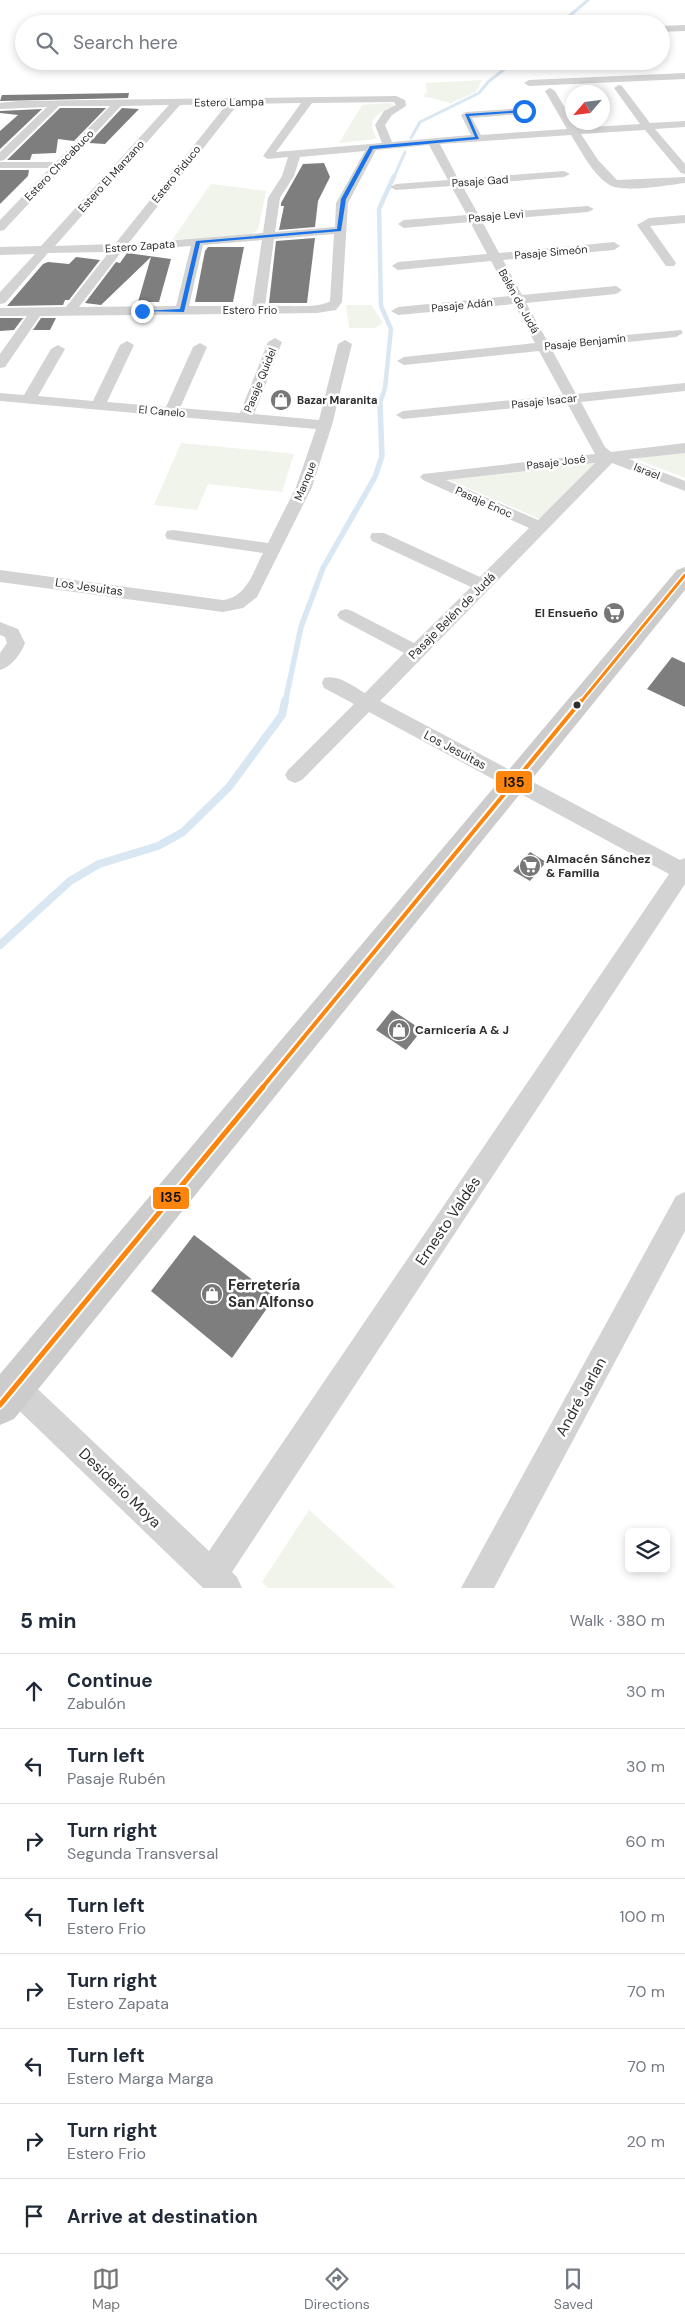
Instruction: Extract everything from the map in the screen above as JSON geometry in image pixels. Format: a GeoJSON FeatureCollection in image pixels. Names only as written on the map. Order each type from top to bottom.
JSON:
{"type":"FeatureCollection","features":[{"type":"Feature","properties":{"kind":"main road"},"geometry":{"type":"LineString","coordinates":[[7,1396],[685,575]]}},
{"type":"Feature","properties":{"kind":"street"},"geometry":{"type":"LineString","coordinates":[[670,28],[685,28]]}},
{"type":"Feature","properties":{"kind":"street"},"geometry":{"type":"LineString","coordinates":[[529,83],[683,78]]}},
{"type":"Feature","properties":{"kind":"street"},"geometry":{"type":"LineString","coordinates":[[619,88],[685,172]]}},
{"type":"Feature","properties":{"kind":"street"},"geometry":{"type":"LineString","coordinates":[[550,91],[565,115]]}},
{"type":"Feature","properties":{"kind":"street","name":"Estero Lampa"},"geometry":{"type":"LineString","coordinates":[[0,106],[400,100],[401,106],[388,113],[380,125],[389,146]]}},
{"type":"Feature","properties":{"kind":"street"},"geometry":{"type":"LineString","coordinates":[[487,100],[494,113]]}},
{"type":"Feature","properties":{"kind":"street"},"geometry":{"type":"LineString","coordinates":[[308,101],[268,156],[574,130],[611,182],[616,184],[685,180]]}},
{"type":"Feature","properties":{"kind":"street","name":"Estero El Manzano"},"geometry":{"type":"LineString","coordinates":[[0,300],[177,102]]}},
{"type":"Feature","properties":{"kind":"street","name":"Estero Piduco"},"geometry":{"type":"LineString","coordinates":[[70,311],[235,102]]}},
{"type":"Feature","properties":{"kind":"street","name":"Estero Chacabuco"},"geometry":{"type":"LineString","coordinates":[[0,227],[118,103]]}},
{"type":"Feature","properties":{"kind":"street"},"geometry":{"type":"LineString","coordinates":[[0,158],[56,104]]}},
{"type":"Feature","properties":{"kind":"street"},"geometry":{"type":"LineString","coordinates":[[478,138],[466,115],[524,111]]}},
{"type":"Feature","properties":{"kind":"street"},"geometry":{"type":"LineString","coordinates":[[610,128],[685,124]]}},
{"type":"Feature","properties":{"kind":"street","name":"Belén de Judá"},"geometry":{"type":"LineString","coordinates":[[433,142],[519,299],[596,446],[610,456]]}},
{"type":"Feature","properties":{"kind":"street","name":"Estero Frio"},"geometry":{"type":"LineString","coordinates":[[0,312],[258,310],[320,309],[331,307],[336,302],[340,230],[344,199],[372,147]]}},
{"type":"Feature","properties":{"kind":"street"},"geometry":{"type":"LineString","coordinates":[[258,310],[267,236],[274,198],[288,176],[295,154]]}},
{"type":"Feature","properties":{"kind":"street"},"geometry":{"type":"LineString","coordinates":[[0,165],[60,164]]}},
{"type":"Feature","properties":{"kind":"street","name":"Pasaje Gad"},"geometry":{"type":"LineString","coordinates":[[396,187],[564,174]]}},
{"type":"Feature","properties":{"kind":"street","name":"Pasaje Levi"},"geometry":{"type":"LineString","coordinates":[[404,224],[588,208]]}},
{"type":"Feature","properties":{"kind":"street"},"geometry":{"type":"LineString","coordinates":[[670,263],[643,225],[649,222],[685,219]]}},
{"type":"Feature","properties":{"kind":"street","name":"Estero Zapata"},"geometry":{"type":"LineString","coordinates":[[0,251],[118,248],[340,230]]}},
{"type":"Feature","properties":{"kind":"street"},"geometry":{"type":"LineString","coordinates":[[182,310],[198,242]]}},
{"type":"Feature","properties":{"kind":"street","name":"Pasaje Simeón"},"geometry":{"type":"LineString","coordinates":[[398,266],[614,246]]}},
{"type":"Feature","properties":{"kind":"street","name":"Pasaje Adán"},"geometry":{"type":"LineString","coordinates":[[398,311],[616,290]]}},
{"type":"Feature","properties":{"kind":"street"},"geometry":{"type":"LineString","coordinates":[[0,364],[36,312]]}},
{"type":"Feature","properties":{"kind":"street","name":"Pasaje Benjamín"},"geometry":{"type":"LineString","coordinates":[[404,361],[676,333]]}},
{"type":"Feature","properties":{"kind":"street","name":"Pasaje Quidel"},"geometry":{"type":"LineString","coordinates":[[245,418],[275,342]]}},
{"type":"Feature","properties":{"kind":"street","name":"Manque"},"geometry":{"type":"LineString","coordinates":[[237,604],[251,593],[304,487],[325,425],[345,344]]}},
{"type":"Feature","properties":{"kind":"street"},"geometry":{"type":"LineString","coordinates":[[98,405],[128,345]]}},
{"type":"Feature","properties":{"kind":"street"},"geometry":{"type":"LineString","coordinates":[[171,411],[200,347]]}},
{"type":"Feature","properties":{"kind":"street"},"geometry":{"type":"LineString","coordinates":[[29,399],[58,349]]}},
{"type":"Feature","properties":{"kind":"street","name":"Pasaje Isacar"},"geometry":{"type":"LineString","coordinates":[[403,415],[685,387]]}},
{"type":"Feature","properties":{"kind":"street","name":"El Canelo"},"geometry":{"type":"LineString","coordinates":[[0,397],[325,425]]}},
{"type":"Feature","properties":{"kind":"street","name":"Pasaje José"},"geometry":{"type":"LineString","coordinates":[[428,477],[685,448]]}},
{"type":"Feature","properties":{"kind":"street","name":"Israel"},"geometry":{"type":"LineString","coordinates":[[610,456],[685,486]]}},
{"type":"Feature","properties":{"kind":"street","name":"Pasaje Belén de Judá"},"geometry":{"type":"LineString","coordinates":[[294,775],[610,456]]}},
{"type":"Feature","properties":{"kind":"street","name":"Pasaje Enoc"},"geometry":{"type":"LineString","coordinates":[[428,477],[540,527]]}},
{"type":"Feature","properties":{"kind":"street"},"geometry":{"type":"LineString","coordinates":[[173,535],[274,549]]}},
{"type":"Feature","properties":{"kind":"street"},"geometry":{"type":"LineString","coordinates":[[378,538],[482,585]]}},
{"type":"Feature","properties":{"kind":"street","name":"Los Jesuitas"},"geometry":{"type":"LineString","coordinates":[[0,576],[215,606],[237,604]]}},
{"type":"Feature","properties":{"kind":"street"},"geometry":{"type":"LineString","coordinates":[[346,615],[416,652]]}},
{"type":"Feature","properties":{"kind":"street"},"geometry":{"type":"LineString","coordinates":[[0,628],[12,633],[15,638],[14,649],[0,664]]}},
{"type":"Feature","properties":{"kind":"street","name":"Los Jesuitas"},"geometry":{"type":"LineString","coordinates":[[331,683],[684,870]]}},
{"type":"Feature","properties":{"kind":"street","name":"Ernesto Valdés"},"geometry":{"type":"LineString","coordinates":[[219,1581],[684,870]]}},
{"type":"Feature","properties":{"kind":"street","name":"André Jarlan"},"geometry":{"type":"LineString","coordinates":[[477,1588],[685,1205]]}},
{"type":"Feature","properties":{"kind":"street","name":"Desiderio Moya"},"geometry":{"type":"LineString","coordinates":[[7,1396],[219,1581]]}},
{"type":"Feature","properties":{"kind":"shaded area"},"geometry":{"type":"Polygon","coordinates":[[[482,80],[476,92],[451,103],[423,96],[427,93],[426,83],[482,80]]]}},
{"type":"Feature","properties":{"kind":"shaded area"},"geometry":{"type":"Polygon","coordinates":[[[388,103],[394,106],[379,114],[373,121],[375,139],[339,143],[362,105],[388,103]]]}},
{"type":"Feature","properties":{"kind":"shaded area"},"geometry":{"type":"Polygon","coordinates":[[[211,184],[266,191],[258,230],[251,234],[172,240],[211,184]]]}},
{"type":"Feature","properties":{"kind":"shaded area"},"geometry":{"type":"Polygon","coordinates":[[[346,305],[371,305],[383,323],[375,328],[349,328],[346,305]]]}},
{"type":"Feature","properties":{"kind":"shaded area"},"geometry":{"type":"Polygon","coordinates":[[[181,443],[294,454],[282,492],[208,484],[197,510],[154,505],[181,443]]]}},
{"type":"Feature","properties":{"kind":"shaded area"},"geometry":{"type":"Polygon","coordinates":[[[685,450],[685,478],[634,458],[685,450]]]}},
{"type":"Feature","properties":{"kind":"shaded area"},"geometry":{"type":"Polygon","coordinates":[[[601,463],[542,520],[445,478],[601,463]]]}},
{"type":"Feature","properties":{"kind":"shaded area"},"geometry":{"type":"Polygon","coordinates":[[[309,1510],[396,1588],[268,1588],[262,1582],[309,1510]]]}},
{"type":"Feature","properties":{"kind":"building"},"geometry":{"type":"Polygon","coordinates":[[[129,93],[128,98],[0,101],[2,95],[129,93]]]}},
{"type":"Feature","properties":{"kind":"building"},"geometry":{"type":"Polygon","coordinates":[[[60,108],[106,108],[74,141],[58,139],[56,153],[32,154],[30,160],[7,160],[60,108]]]}},
{"type":"Feature","properties":{"kind":"building"},"geometry":{"type":"Polygon","coordinates":[[[122,108],[139,109],[105,144],[89,143],[122,108]]]}},
{"type":"Feature","properties":{"kind":"building"},"geometry":{"type":"Polygon","coordinates":[[[42,109],[0,149],[0,131],[18,115],[0,113],[0,111],[42,109]]]}},
{"type":"Feature","properties":{"kind":"building"},"geometry":{"type":"Polygon","coordinates":[[[324,163],[330,177],[318,201],[315,227],[279,230],[284,206],[281,206],[281,203],[303,164],[324,163]]]}},
{"type":"Feature","properties":{"kind":"building"},"geometry":{"type":"Polygon","coordinates":[[[0,170],[29,170],[28,176],[0,204],[0,170]]]}},
{"type":"Feature","properties":{"kind":"building"},"geometry":{"type":"Polygon","coordinates":[[[315,238],[307,303],[269,303],[276,241],[315,238]]]}},
{"type":"Feature","properties":{"kind":"building"},"geometry":{"type":"Polygon","coordinates":[[[208,247],[244,247],[233,302],[195,302],[205,251],[208,247]]]}},
{"type":"Feature","properties":{"kind":"building"},"geometry":{"type":"Polygon","coordinates":[[[127,253],[171,259],[159,302],[138,302],[151,257],[101,305],[85,303],[116,262],[120,263],[127,253]]]}},
{"type":"Feature","properties":{"kind":"building"},"geometry":{"type":"Polygon","coordinates":[[[76,257],[100,260],[69,300],[65,300],[63,305],[7,306],[43,264],[48,262],[69,264],[76,257]]]}},
{"type":"Feature","properties":{"kind":"building"},"geometry":{"type":"Polygon","coordinates":[[[0,318],[23,318],[14,330],[0,331],[0,318]]]}},
{"type":"Feature","properties":{"kind":"building"},"geometry":{"type":"Polygon","coordinates":[[[41,318],[56,318],[50,330],[33,330],[41,318]]]}},
{"type":"Feature","properties":{"kind":"building"},"geometry":{"type":"Polygon","coordinates":[[[672,657],[685,663],[685,707],[647,689],[672,657]]]}},
{"type":"Feature","properties":{"kind":"building","name":"Almacén Sánchez & Familia"},"geometry":{"type":"Polygon","coordinates":[[[530,852],[546,862],[530,881],[513,871],[530,852]]]}},
{"type":"Feature","properties":{"kind":"building","name":"Carnicería A & J"},"geometry":{"type":"Polygon","coordinates":[[[392,1010],[422,1030],[406,1050],[376,1030],[392,1010]]]}},
{"type":"Feature","properties":{"kind":"building","name":"Ferretería San Alfonso"},"geometry":{"type":"Polygon","coordinates":[[[194,1235],[275,1297],[232,1358],[151,1291],[194,1235]]]}},
{"type":"Feature","properties":{"kind":"waterway"},"geometry":{"type":"LineString","coordinates":[[570,15],[588,0]]}},
{"type":"Feature","properties":{"kind":"waterway"},"geometry":{"type":"LineString","coordinates":[[411,138],[420,122],[479,93],[488,82],[503,70]]}},
{"type":"Feature","properties":{"kind":"waterway"},"geometry":{"type":"LineString","coordinates":[[394,177],[405,152]]}},
{"type":"Feature","properties":{"kind":"waterway"},"geometry":{"type":"LineString","coordinates":[[379,406],[385,388],[391,329],[381,306],[379,209],[394,176]]}},
{"type":"Feature","properties":{"kind":"waterway"},"geometry":{"type":"LineString","coordinates":[[285,703],[301,627],[323,568],[375,477],[382,456],[380,404]]}},
{"type":"Feature","properties":{"kind":"waterway"},"geometry":{"type":"LineString","coordinates":[[0,945],[70,881],[99,864],[158,846],[183,832],[229,787],[282,715],[285,701]]}},
{"type":"Feature","properties":{"kind":"transit line","name":"I35"},"geometry":{"type":"LineString","coordinates":[[0,1405],[685,575]]}},
{"type":"Feature","properties":{"kind":"place","name":"Bazar Maranita"},"geometry":{"type":"Point","coordinates":[281,400]}},
{"type":"Feature","properties":{"kind":"place","name":"El Ensueño"},"geometry":{"type":"Point","coordinates":[614,613]}},
{"type":"Feature","properties":{"kind":"place","name":"Almacén Sánchez & Familia"},"geometry":{"type":"Point","coordinates":[530,866]}},
{"type":"Feature","properties":{"kind":"place","name":"Carnicería A & J"},"geometry":{"type":"Point","coordinates":[399,1030]}},
{"type":"Feature","properties":{"kind":"place","name":"Ferretería San Alfonso"},"geometry":{"type":"Point","coordinates":[212,1294]}},
{"type":"Feature","properties":{"kind":"route"},"geometry":{"type":"LineString","coordinates":[[142,311],[182,310],[198,242],[340,230],[342,203],[372,147],[478,138],[465,117],[466,115],[524,111]]}}]}
